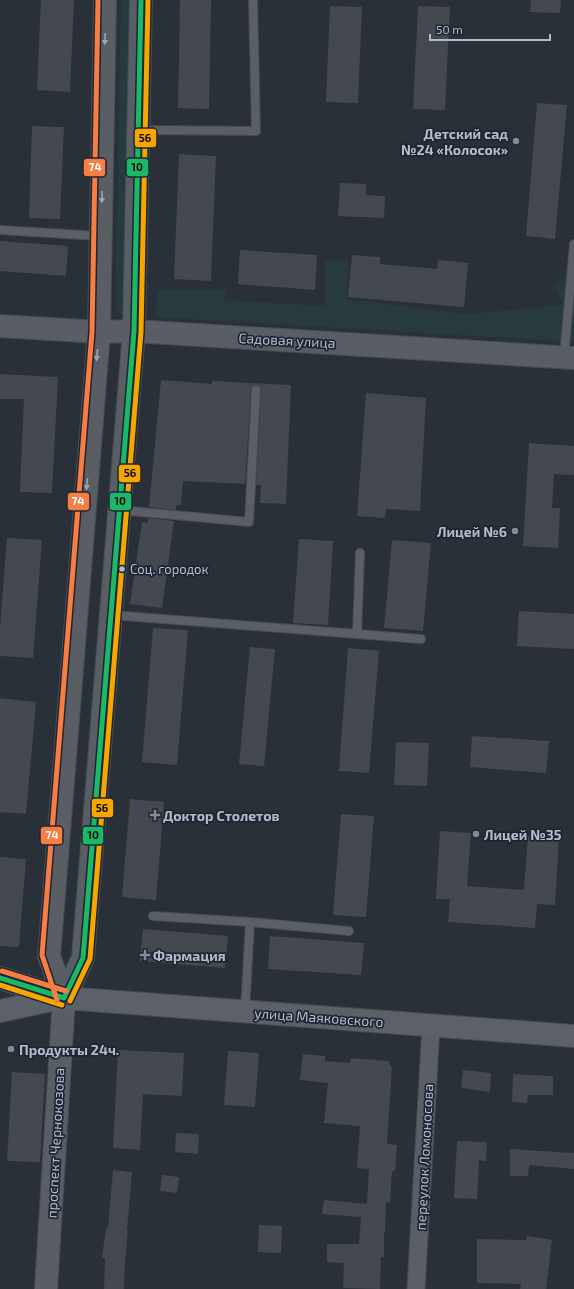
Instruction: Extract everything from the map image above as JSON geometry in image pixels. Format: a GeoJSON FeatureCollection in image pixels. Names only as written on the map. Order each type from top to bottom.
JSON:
{"type":"FeatureCollection","features":[{"type":"Feature","properties":{"kind":"main road","name":"улица Маяковского"},"geometry":{"type":"LineString","coordinates":[[0,978],[64,998],[574,1036]]}},
{"type":"Feature","properties":{"kind":"main road","name":"улица Маяковского"},"geometry":{"type":"LineString","coordinates":[[0,1010],[64,998]]}},
{"type":"Feature","properties":{"kind":"street","name":"проспект Чернокозова"},"geometry":{"type":"LineString","coordinates":[[64,998],[49,956],[99,332],[105,0]]}},
{"type":"Feature","properties":{"kind":"street","name":"проспект Чернокозова"},"geometry":{"type":"LineString","coordinates":[[46,1289],[64,998],[83,958],[134,331],[141,0]]}},
{"type":"Feature","properties":{"kind":"street","name":"Садовая улица"},"geometry":{"type":"LineString","coordinates":[[0,326],[99,332],[134,331],[569,357]]}},
{"type":"Feature","properties":{"kind":"street","name":"переулок Ломоносова"},"geometry":{"type":"LineString","coordinates":[[416,1289],[431,1026]]}},
{"type":"Feature","properties":{"kind":"lane"},"geometry":{"type":"LineString","coordinates":[[138,130],[256,131],[253,0]]}},
{"type":"Feature","properties":{"kind":"lane"},"geometry":{"type":"LineString","coordinates":[[0,230],[101,236]]}},
{"type":"Feature","properties":{"kind":"lane"},"geometry":{"type":"LineString","coordinates":[[569,357],[574,244]]}},
{"type":"Feature","properties":{"kind":"lane"},"geometry":{"type":"LineString","coordinates":[[120,510],[249,522],[256,390]]}},
{"type":"Feature","properties":{"kind":"lane"},"geometry":{"type":"LineString","coordinates":[[357,634],[360,553]]}},
{"type":"Feature","properties":{"kind":"lane"},"geometry":{"type":"LineString","coordinates":[[111,615],[421,639]]}},
{"type":"Feature","properties":{"kind":"lane"},"geometry":{"type":"LineString","coordinates":[[153,916],[250,922],[349,931]]}},
{"type":"Feature","properties":{"kind":"lane"},"geometry":{"type":"LineString","coordinates":[[245,1012],[250,922]]}},
{"type":"Feature","properties":{"kind":"green space"},"geometry":{"type":"Polygon","coordinates":[[[121,0],[134,0],[124,314],[115,313],[121,0]]]}},
{"type":"Feature","properties":{"kind":"green space"},"geometry":{"type":"Polygon","coordinates":[[[325,260],[349,260],[346,299],[467,314],[564,305],[554,285],[568,275],[574,281],[574,342],[156,317],[157,290],[227,289],[225,300],[325,306],[325,260]]]}},
{"type":"Feature","properties":{"kind":"building"},"geometry":{"type":"Polygon","coordinates":[[[41,0],[74,0],[70,92],[37,90],[41,0]]]}},
{"type":"Feature","properties":{"kind":"building"},"geometry":{"type":"Polygon","coordinates":[[[180,0],[211,0],[209,109],[178,108],[180,0]]]}},
{"type":"Feature","properties":{"kind":"building"},"geometry":{"type":"Polygon","coordinates":[[[531,0],[561,0],[560,13],[530,12],[531,0]]]}},
{"type":"Feature","properties":{"kind":"building"},"geometry":{"type":"Polygon","coordinates":[[[330,6],[362,7],[358,103],[326,102],[330,6]]]}},
{"type":"Feature","properties":{"kind":"building"},"geometry":{"type":"Polygon","coordinates":[[[418,6],[450,7],[445,110],[413,109],[418,6]]]}},
{"type":"Feature","properties":{"kind":"building"},"geometry":{"type":"Polygon","coordinates":[[[537,103],[567,105],[555,239],[526,236],[537,103]]]}},
{"type":"Feature","properties":{"kind":"building"},"geometry":{"type":"Polygon","coordinates":[[[32,126],[64,127],[60,219],[29,218],[32,126]]]}},
{"type":"Feature","properties":{"kind":"building"},"geometry":{"type":"Polygon","coordinates":[[[179,154],[216,156],[211,281],[174,279],[179,154]]]}},
{"type":"Feature","properties":{"kind":"building"},"geometry":{"type":"Polygon","coordinates":[[[340,183],[366,184],[366,195],[385,196],[384,218],[338,216],[340,183]]]}},
{"type":"Feature","properties":{"kind":"building"},"geometry":{"type":"Polygon","coordinates":[[[0,241],[68,246],[66,276],[0,271],[0,241]]]}},
{"type":"Feature","properties":{"kind":"building"},"geometry":{"type":"Polygon","coordinates":[[[240,250],[317,255],[315,290],[238,284],[240,250]]]}},
{"type":"Feature","properties":{"kind":"building"},"geometry":{"type":"Polygon","coordinates":[[[352,255],[380,257],[380,264],[437,269],[438,260],[468,263],[464,307],[348,297],[352,255]]]}},
{"type":"Feature","properties":{"kind":"building"},"geometry":{"type":"Polygon","coordinates":[[[0,374],[58,377],[52,493],[20,492],[24,399],[0,399],[0,374]]]}},
{"type":"Feature","properties":{"kind":"building"},"geometry":{"type":"Polygon","coordinates":[[[161,380],[212,384],[212,381],[291,385],[286,504],[260,503],[261,485],[256,485],[261,390],[259,386],[256,385],[252,387],[251,390],[245,484],[183,481],[181,505],[176,505],[176,510],[149,507],[161,380]]]}},
{"type":"Feature","properties":{"kind":"building"},"geometry":{"type":"Polygon","coordinates":[[[366,393],[426,398],[420,511],[386,509],[385,518],[357,516],[366,393]]]}},
{"type":"Feature","properties":{"kind":"building"},"geometry":{"type":"Polygon","coordinates":[[[529,443],[574,446],[574,475],[554,474],[552,508],[560,508],[558,548],[523,546],[529,443]]]}},
{"type":"Feature","properties":{"kind":"building"},"geometry":{"type":"Polygon","coordinates":[[[148,518],[174,521],[162,608],[130,604],[142,522],[148,523],[148,518]]]}},
{"type":"Feature","properties":{"kind":"building"},"geometry":{"type":"Polygon","coordinates":[[[7,538],[42,540],[33,658],[0,656],[0,627],[7,538]]]}},
{"type":"Feature","properties":{"kind":"building"},"geometry":{"type":"Polygon","coordinates":[[[299,539],[333,541],[328,625],[293,623],[299,539]]]}},
{"type":"Feature","properties":{"kind":"building"},"geometry":{"type":"Polygon","coordinates":[[[392,540],[431,543],[423,631],[384,628],[392,540]]]}},
{"type":"Feature","properties":{"kind":"building"},"geometry":{"type":"Polygon","coordinates":[[[519,611],[574,614],[574,649],[517,646],[519,611]]]}},
{"type":"Feature","properties":{"kind":"building"},"geometry":{"type":"Polygon","coordinates":[[[153,628],[188,630],[177,765],[142,762],[153,628]]]}},
{"type":"Feature","properties":{"kind":"building"},"geometry":{"type":"Polygon","coordinates":[[[250,647],[275,649],[264,766],[239,764],[250,647]]]}},
{"type":"Feature","properties":{"kind":"building"},"geometry":{"type":"Polygon","coordinates":[[[348,648],[379,651],[369,773],[339,771],[348,648]]]}},
{"type":"Feature","properties":{"kind":"building"},"geometry":{"type":"Polygon","coordinates":[[[0,698],[36,702],[26,814],[0,812],[0,698]]]}},
{"type":"Feature","properties":{"kind":"building"},"geometry":{"type":"Polygon","coordinates":[[[472,736],[549,741],[546,773],[470,767],[472,736]]]}},
{"type":"Feature","properties":{"kind":"building"},"geometry":{"type":"Polygon","coordinates":[[[396,742],[429,743],[427,786],[394,785],[396,742]]]}},
{"type":"Feature","properties":{"kind":"building"},"geometry":{"type":"Polygon","coordinates":[[[130,799],[164,802],[156,900],[122,897],[130,799]]]}},
{"type":"Feature","properties":{"kind":"building"},"geometry":{"type":"Polygon","coordinates":[[[341,814],[374,816],[366,917],[333,915],[341,814]]]}},
{"type":"Feature","properties":{"kind":"building"},"geometry":{"type":"Polygon","coordinates":[[[440,831],[471,833],[467,886],[524,890],[528,836],[559,838],[555,905],[537,904],[535,928],[448,922],[450,899],[436,899],[440,831]]]}},
{"type":"Feature","properties":{"kind":"building"},"geometry":{"type":"Polygon","coordinates":[[[0,857],[26,859],[19,947],[0,946],[0,857]]]}},
{"type":"Feature","properties":{"kind":"building"},"geometry":{"type":"Polygon","coordinates":[[[143,929],[228,936],[225,968],[140,961],[143,929]]]}},
{"type":"Feature","properties":{"kind":"building"},"geometry":{"type":"Polygon","coordinates":[[[270,936],[364,943],[361,975],[268,969],[270,936]]]}},
{"type":"Feature","properties":{"kind":"building"},"geometry":{"type":"Polygon","coordinates":[[[118,1050],[184,1053],[182,1096],[143,1094],[140,1150],[113,1148],[118,1050]]]}},
{"type":"Feature","properties":{"kind":"building"},"geometry":{"type":"Polygon","coordinates":[[[228,1051],[259,1053],[255,1107],[224,1105],[228,1051]]]}},
{"type":"Feature","properties":{"kind":"building"},"geometry":{"type":"Polygon","coordinates":[[[303,1054],[325,1056],[325,1061],[350,1063],[351,1058],[388,1061],[392,1068],[387,1144],[397,1145],[395,1171],[392,1171],[390,1203],[386,1202],[384,1257],[381,1257],[380,1289],[343,1288],[344,1263],[327,1262],[327,1244],[359,1244],[361,1217],[322,1214],[324,1200],[367,1204],[369,1169],[357,1168],[360,1126],[324,1123],[328,1083],[300,1080],[303,1054]]]}},
{"type":"Feature","properties":{"kind":"building"},"geometry":{"type":"Polygon","coordinates":[[[463,1070],[491,1073],[490,1092],[461,1088],[463,1070]]]}},
{"type":"Feature","properties":{"kind":"building"},"geometry":{"type":"Polygon","coordinates":[[[12,1072],[45,1074],[40,1162],[7,1161],[12,1072]]]}},
{"type":"Feature","properties":{"kind":"building"},"geometry":{"type":"Polygon","coordinates":[[[513,1074],[553,1076],[553,1095],[528,1095],[527,1103],[512,1102],[513,1074]]]}},
{"type":"Feature","properties":{"kind":"building"},"geometry":{"type":"Polygon","coordinates":[[[176,1133],[199,1134],[198,1154],[175,1152],[176,1133]]]}},
{"type":"Feature","properties":{"kind":"building"},"geometry":{"type":"Polygon","coordinates":[[[457,1141],[487,1142],[486,1161],[479,1160],[477,1199],[454,1198],[457,1141]]]}},
{"type":"Feature","properties":{"kind":"building"},"geometry":{"type":"Polygon","coordinates":[[[510,1149],[574,1153],[574,1169],[529,1165],[528,1176],[510,1176],[510,1149]]]}},
{"type":"Feature","properties":{"kind":"building"},"geometry":{"type":"Polygon","coordinates":[[[113,1170],[132,1172],[124,1289],[104,1289],[105,1258],[102,1258],[106,1228],[108,1228],[113,1170]]]}},
{"type":"Feature","properties":{"kind":"building"},"geometry":{"type":"Polygon","coordinates":[[[162,1175],[179,1177],[177,1193],[160,1191],[162,1175]]]}},
{"type":"Feature","properties":{"kind":"building"},"geometry":{"type":"Polygon","coordinates":[[[259,1225],[282,1226],[281,1253],[258,1252],[259,1225]]]}},
{"type":"Feature","properties":{"kind":"building"},"geometry":{"type":"Polygon","coordinates":[[[527,1236],[552,1240],[546,1289],[520,1289],[521,1284],[477,1283],[477,1239],[526,1240],[527,1236]]]}},
{"type":"Feature","properties":{"kind":"transit line","name":"74"},"geometry":{"type":"LineString","coordinates":[[57,1000],[42,955],[92,332],[98,0]]}},
{"type":"Feature","properties":{"kind":"transit line","name":"10"},"geometry":{"type":"LineString","coordinates":[[64,998],[83,958],[134,331],[141,0]]}},
{"type":"Feature","properties":{"kind":"transit line","name":"56"},"geometry":{"type":"LineString","coordinates":[[70,1001],[90,959],[141,332],[148,0]]}},
{"type":"Feature","properties":{"kind":"transit line","name":"74"},"geometry":{"type":"LineString","coordinates":[[2,971],[66,991]]}},
{"type":"Feature","properties":{"kind":"transit line","name":"10"},"geometry":{"type":"LineString","coordinates":[[0,978],[64,998]]}},
{"type":"Feature","properties":{"kind":"transit line","name":"56"},"geometry":{"type":"LineString","coordinates":[[0,985],[62,1005]]}},
{"type":"Feature","properties":{"kind":"place","name":"Детский сад №24 «Колосок»"},"geometry":{"type":"Point","coordinates":[516,141]}},
{"type":"Feature","properties":{"kind":"place","name":"Лицей №6"},"geometry":{"type":"Point","coordinates":[515,531]}},
{"type":"Feature","properties":{"kind":"place","name":"Соц. городок"},"geometry":{"type":"Point","coordinates":[122,569]}},
{"type":"Feature","properties":{"kind":"place","name":"Доктор Столетов"},"geometry":{"type":"Point","coordinates":[155,815]}},
{"type":"Feature","properties":{"kind":"place","name":"Лицей №35"},"geometry":{"type":"Point","coordinates":[476,834]}},
{"type":"Feature","properties":{"kind":"place","name":"Фармация"},"geometry":{"type":"Point","coordinates":[145,955]}},
{"type":"Feature","properties":{"kind":"place","name":"Продукты 24ч."},"geometry":{"type":"Point","coordinates":[11,1049]}}]}
